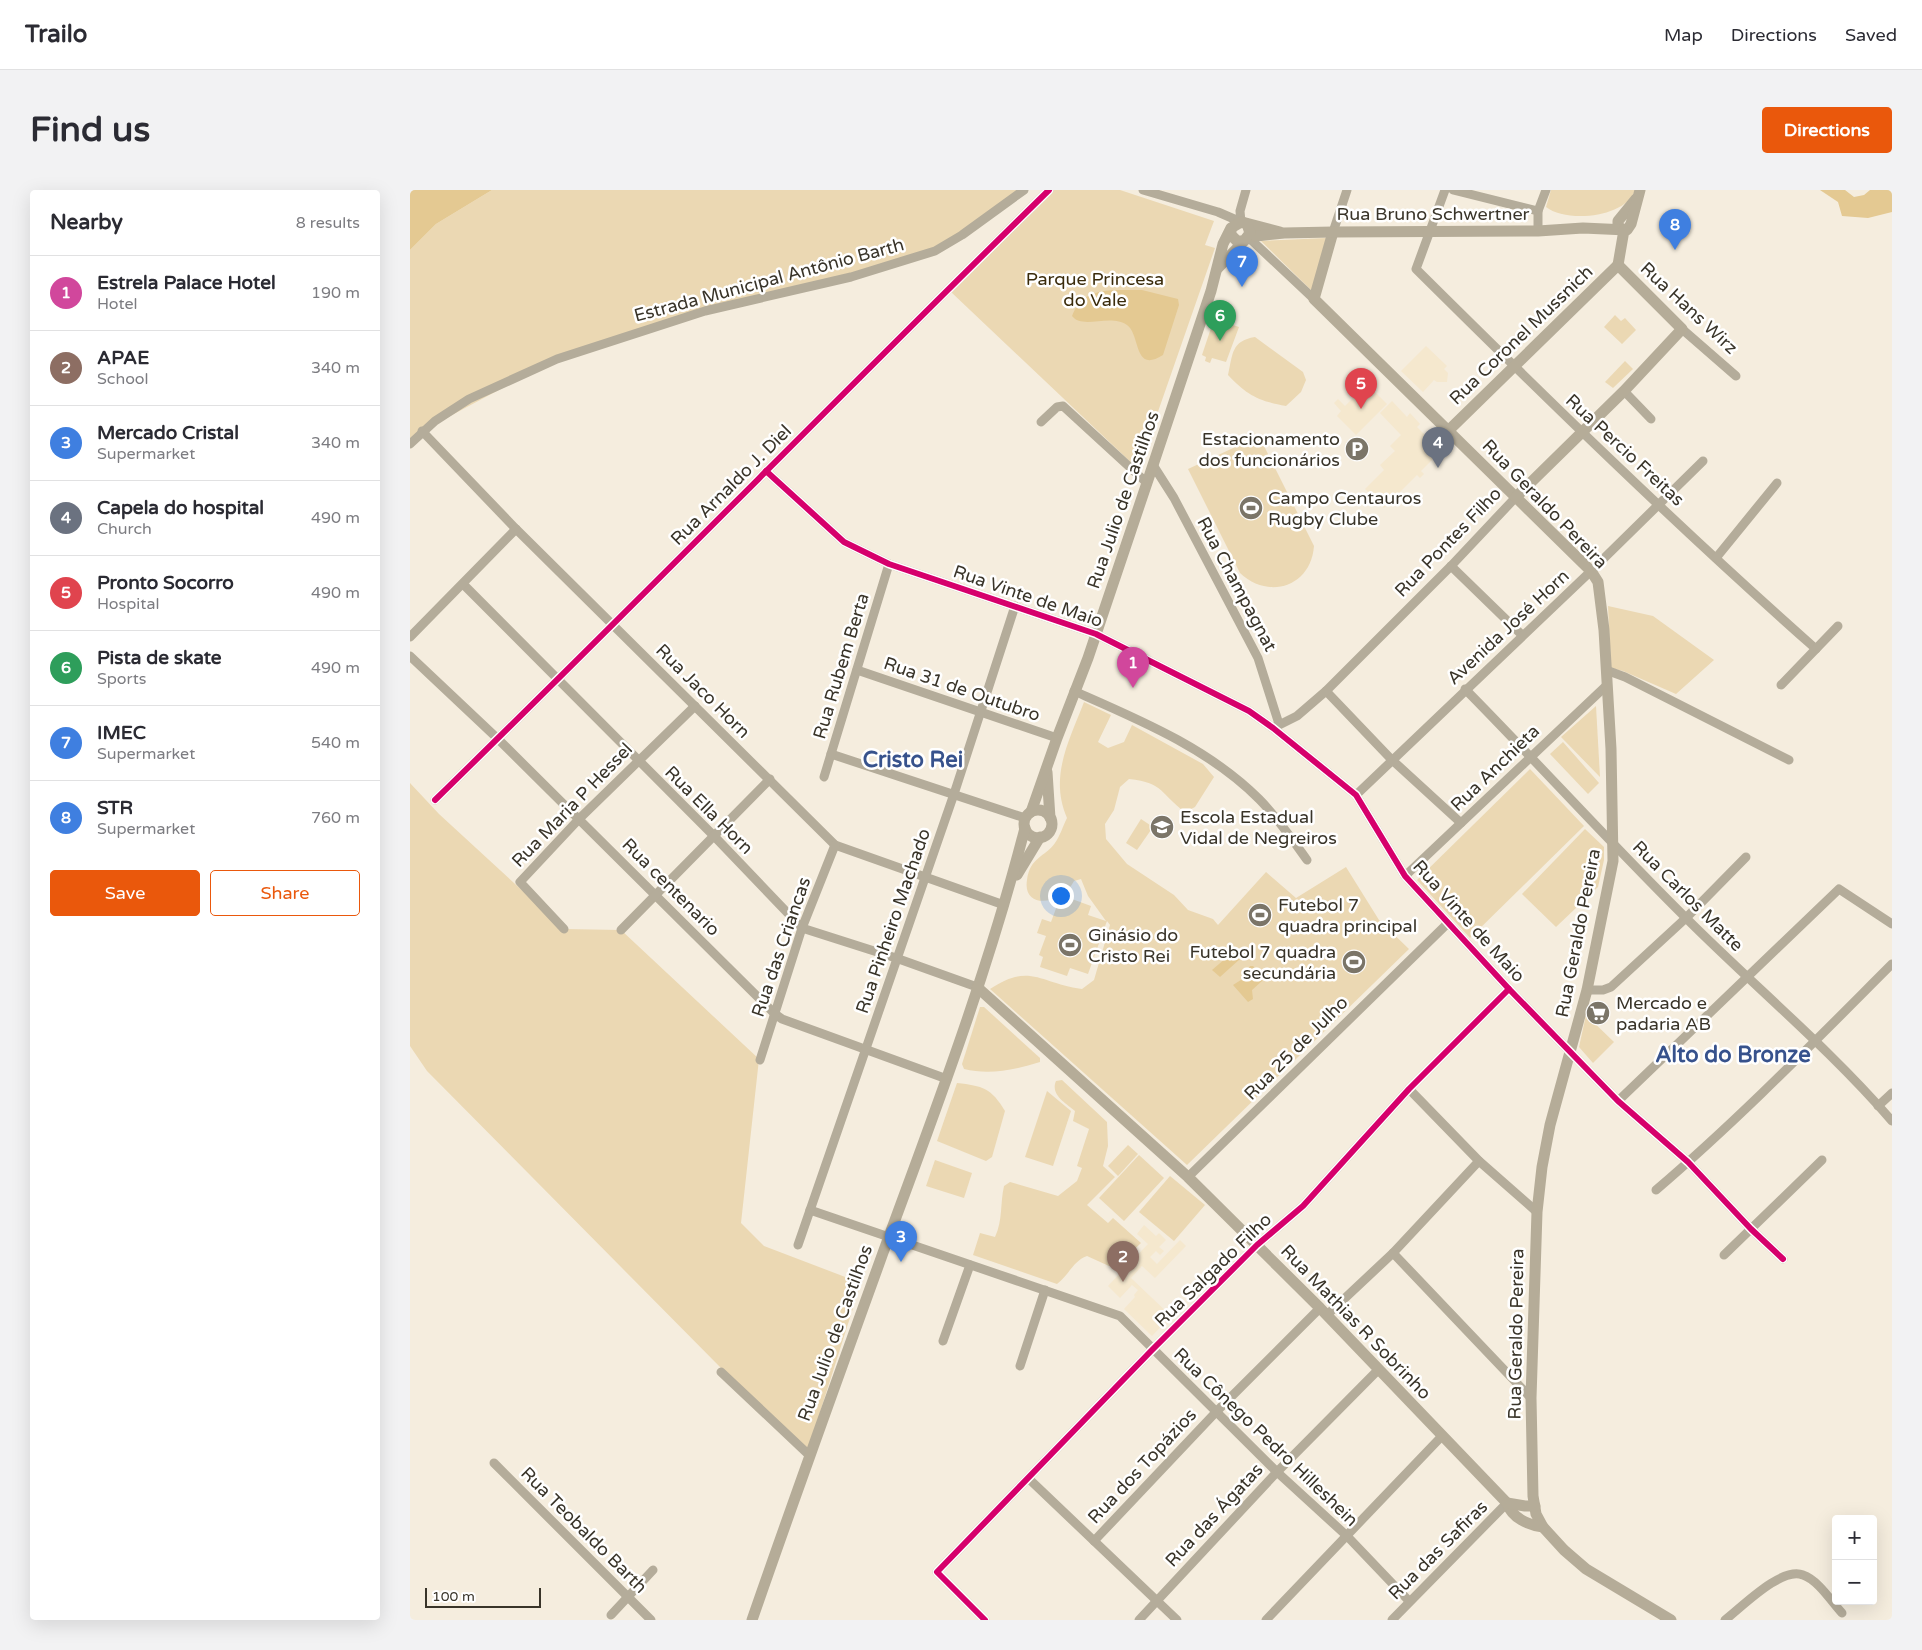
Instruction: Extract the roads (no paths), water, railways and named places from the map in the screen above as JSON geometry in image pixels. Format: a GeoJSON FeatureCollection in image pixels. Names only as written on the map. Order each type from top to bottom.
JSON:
{"type":"FeatureCollection","features":[{"type":"Feature","properties":{"kind":"main road"},"geometry":{"type":"LineString","coordinates":[[1618,265],[1624,224],[1640,191]]}},
{"type":"Feature","properties":{"kind":"main road","name":"Rua Bruno Schwertner"},"geometry":{"type":"LineString","coordinates":[[1248,238],[1284,233],[1352,231],[1538,231],[1624,224]]}},
{"type":"Feature","properties":{"kind":"main road","name":"Rua Bruno Schwertner"},"geometry":{"type":"LineString","coordinates":[[1583,228],[1606,230],[1624,224]]}},
{"type":"Feature","properties":{"kind":"main road","name":"Rua Bruno Schwertner"},"geometry":{"type":"LineString","coordinates":[[1236,225],[1284,233]]}},
{"type":"Feature","properties":{"kind":"main road"},"geometry":{"type":"LineString","coordinates":[[1236,225],[1248,226],[1248,238],[1240,242],[1230,235],[1236,225]]}},
{"type":"Feature","properties":{"kind":"main road","name":"Rua Julio de Castilhos"},"geometry":{"type":"LineString","coordinates":[[752,1620],[809,1455],[947,1079],[1004,905],[1027,819],[1096,634],[1217,269],[1223,244],[1236,225]]}},
{"type":"Feature","properties":{"kind":"main road"},"geometry":{"type":"LineString","coordinates":[[1606,230],[1617,236],[1622,246]]}},
{"type":"Feature","properties":{"kind":"main road"},"geometry":{"type":"LineString","coordinates":[[1327,248],[1352,231]]}},
{"type":"Feature","properties":{"kind":"main road"},"geometry":{"type":"LineString","coordinates":[[1314,299],[1333,232]]}},
{"type":"Feature","properties":{"kind":"main road","name":"Rua Julio de Castilhos"},"geometry":{"type":"LineString","coordinates":[[1217,269],[1248,238]]}},
{"type":"Feature","properties":{"kind":"main road","name":"Rua Hans Wirz"},"geometry":{"type":"LineString","coordinates":[[1618,265],[1682,329]]}},
{"type":"Feature","properties":{"kind":"main road","name":"Rua Coronel Mussnich"},"geometry":{"type":"LineString","coordinates":[[1448,431],[1618,265]]}},
{"type":"Feature","properties":{"kind":"main road","name":"Rua Geraldo Pereira"},"geometry":{"type":"LineString","coordinates":[[1314,299],[1591,571],[1598,582],[1607,684],[1614,844],[1610,876],[1587,990],[1550,1125],[1542,1167],[1537,1212],[1531,1398],[1535,1506],[1543,1527],[1564,1550],[1586,1569],[1671,1620]]}},
{"type":"Feature","properties":{"kind":"main road","name":"Rua Pontes Filho"},"geometry":{"type":"LineString","coordinates":[[1516,497],[1580,432],[1624,391],[1682,329]]}},
{"type":"Feature","properties":{"kind":"main road","name":"Rua Julio de Castilhos"},"geometry":{"type":"LineString","coordinates":[[1047,768],[1050,818]]}},
{"type":"Feature","properties":{"kind":"main road"},"geometry":{"type":"LineString","coordinates":[[1044,812],[1050,818],[1050,830],[1040,837],[1030,835],[1027,819],[1044,812]]}},
{"type":"Feature","properties":{"kind":"main road","name":"Rua Julio de Castilhos"},"geometry":{"type":"LineString","coordinates":[[1009,887],[1040,837]]}},
{"type":"Feature","properties":{"kind":"main road","name":"Rua Mathias R Sobrinho"},"geometry":{"type":"LineString","coordinates":[[977,987],[1188,1177],[1324,1312],[1507,1503],[1510,1509],[1529,1525],[1543,1527]]}},
{"type":"Feature","properties":{"kind":"main road"},"geometry":{"type":"LineString","coordinates":[[1507,1503],[1535,1506]]}},
{"type":"Feature","properties":{"kind":"street","name":"Estrada Municipal Antônio Barth"},"geometry":{"type":"LineString","coordinates":[[410,444],[434,420],[469,399],[557,359],[705,311],[850,277],[935,251],[962,235],[1024,190]]}},
{"type":"Feature","properties":{"kind":"street","name":"Rua Arnaldo J. Diel"},"geometry":{"type":"LineString","coordinates":[[435,800],[560,680],[613,624],[1049,190]]}},
{"type":"Feature","properties":{"kind":"street"},"geometry":{"type":"LineString","coordinates":[[1144,190],[1211,212],[1228,223],[1236,225]]}},
{"type":"Feature","properties":{"kind":"street","name":"Rua Julio de Castilhos"},"geometry":{"type":"LineString","coordinates":[[1236,225],[1246,190]]}},
{"type":"Feature","properties":{"kind":"street"},"geometry":{"type":"LineString","coordinates":[[1333,232],[1347,190]]}},
{"type":"Feature","properties":{"kind":"street"},"geometry":{"type":"LineString","coordinates":[[1430,230],[1445,190]]}},
{"type":"Feature","properties":{"kind":"street"},"geometry":{"type":"LineString","coordinates":[[1453,190],[1538,211]]}},
{"type":"Feature","properties":{"kind":"street"},"geometry":{"type":"LineString","coordinates":[[1538,231],[1538,211],[1546,190]]}},
{"type":"Feature","properties":{"kind":"street","name":"Rua Percio Freitas"},"geometry":{"type":"LineString","coordinates":[[1430,230],[1416,269],[1580,432],[1816,649]]}},
{"type":"Feature","properties":{"kind":"street","name":"Rua Geraldo Pereira"},"geometry":{"type":"LineString","coordinates":[[1248,238],[1314,299]]}},
{"type":"Feature","properties":{"kind":"street","name":"Rua Hans Wirz"},"geometry":{"type":"LineString","coordinates":[[1682,329],[1736,376]]}},
{"type":"Feature","properties":{"kind":"street"},"geometry":{"type":"LineString","coordinates":[[1624,391],[1651,419]]}},
{"type":"Feature","properties":{"kind":"street"},"geometry":{"type":"LineString","coordinates":[[1042,422],[1057,406],[1063,406],[1147,483]]}},
{"type":"Feature","properties":{"kind":"street","name":"Rua Jaco Horn"},"geometry":{"type":"LineString","coordinates":[[422,431],[516,529],[835,845],[923,878],[1004,905]]}},
{"type":"Feature","properties":{"kind":"street","name":"Avenida José Horn"},"geometry":{"type":"LineString","coordinates":[[1356,795],[1591,571],[1703,461]]}},
{"type":"Feature","properties":{"kind":"street","name":"Rua Champagnat"},"geometry":{"type":"LineString","coordinates":[[1153,465],[1174,498],[1258,658],[1276,726]]}},
{"type":"Feature","properties":{"kind":"street","name":"Rua Vinte de Maio"},"geometry":{"type":"LineString","coordinates":[[766,471],[844,542],[889,564],[1096,634],[1276,726],[1356,795],[1405,876],[1509,989],[1618,1101],[1688,1162],[1751,1229],[1784,1259]]}},
{"type":"Feature","properties":{"kind":"street"},"geometry":{"type":"LineString","coordinates":[[1716,558],[1777,484]]}},
{"type":"Feature","properties":{"kind":"street","name":"Rua Pontes Filho"},"geometry":{"type":"LineString","coordinates":[[1276,726],[1297,716],[1326,691],[1451,566],[1516,497]]}},
{"type":"Feature","properties":{"kind":"street"},"geometry":{"type":"LineString","coordinates":[[410,637],[516,529]]}},
{"type":"Feature","properties":{"kind":"street","name":"Rua Rubem Berta"},"geometry":{"type":"LineString","coordinates":[[824,777],[889,564]]}},
{"type":"Feature","properties":{"kind":"street"},"geometry":{"type":"LineString","coordinates":[[1451,566],[1522,635]]}},
{"type":"Feature","properties":{"kind":"street","name":"Rua Ella Horn"},"geometry":{"type":"LineString","coordinates":[[463,584],[560,680],[637,761],[714,836],[802,928],[896,958],[977,987]]}},
{"type":"Feature","properties":{"kind":"street","name":"Rua Pinheiro Machado"},"geometry":{"type":"LineString","coordinates":[[798,1245],[866,1051],[923,878],[954,794],[979,712],[1015,606]]}},
{"type":"Feature","properties":{"kind":"street"},"geometry":{"type":"LineString","coordinates":[[1781,685],[1838,626]]}},
{"type":"Feature","properties":{"kind":"street","name":"Rua centenario"},"geometry":{"type":"LineString","coordinates":[[410,656],[498,739],[775,1014],[782,1019],[866,1051],[947,1079]]}},
{"type":"Feature","properties":{"kind":"street","name":"Rua 31 de Outubro"},"geometry":{"type":"LineString","coordinates":[[857,670],[1056,738]]}},
{"type":"Feature","properties":{"kind":"street"},"geometry":{"type":"LineString","coordinates":[[1606,670],[1625,677],[1789,760]]}},
{"type":"Feature","properties":{"kind":"street","name":"Rua Anchieta"},"geometry":{"type":"LineString","coordinates":[[1405,876],[1607,684]]}},
{"type":"Feature","properties":{"kind":"street","name":"Rua Carlos Matte"},"geometry":{"type":"LineString","coordinates":[[1465,690],[1686,918],[1747,978],[1816,1040],[1892,1121]]}},
{"type":"Feature","properties":{"kind":"street"},"geometry":{"type":"LineString","coordinates":[[1074,691],[1149,724],[1202,754],[1259,799],[1307,860]]}},
{"type":"Feature","properties":{"kind":"street"},"geometry":{"type":"LineString","coordinates":[[1326,691],[1391,760],[1461,823]]}},
{"type":"Feature","properties":{"kind":"street","name":"Rua Maria P Hessel"},"geometry":{"type":"LineString","coordinates":[[564,929],[520,882],[579,819],[695,706]]}},
{"type":"Feature","properties":{"kind":"street"},"geometry":{"type":"LineString","coordinates":[[831,754],[1027,819]]}},
{"type":"Feature","properties":{"kind":"street"},"geometry":{"type":"LineString","coordinates":[[621,930],[770,779]]}},
{"type":"Feature","properties":{"kind":"street","name":"Rua das Criancas"},"geometry":{"type":"LineString","coordinates":[[760,1060],[802,928],[835,845]]}},
{"type":"Feature","properties":{"kind":"street"},"geometry":{"type":"LineString","coordinates":[[1587,990],[1603,990],[1611,987],[1686,918],[1746,857]]}},
{"type":"Feature","properties":{"kind":"street"},"geometry":{"type":"LineString","coordinates":[[1618,1101],[1839,889],[1892,924]]}},
{"type":"Feature","properties":{"kind":"street","name":"Rua 25 de Julho"},"geometry":{"type":"LineString","coordinates":[[1188,1177],[1448,923]]}},
{"type":"Feature","properties":{"kind":"street"},"geometry":{"type":"LineString","coordinates":[[1656,1190],[1816,1040],[1892,964]]}},
{"type":"Feature","properties":{"kind":"street","name":"Rua Salgado Filho"},"geometry":{"type":"LineString","coordinates":[[985,1620],[937,1572],[1152,1350],[1257,1245],[1303,1206],[1409,1089],[1509,989]]}},
{"type":"Feature","properties":{"kind":"street"},"geometry":{"type":"LineString","coordinates":[[1409,1089],[1479,1161],[1537,1212]]}},
{"type":"Feature","properties":{"kind":"street"},"geometry":{"type":"LineString","coordinates":[[1878,1106],[1892,1093]]}},
{"type":"Feature","properties":{"kind":"street"},"geometry":{"type":"LineString","coordinates":[[1724,1255],[1822,1160]]}},
{"type":"Feature","properties":{"kind":"street","name":"Rua dos Topázios"},"geometry":{"type":"LineString","coordinates":[[1094,1541],[1217,1411],[1324,1312],[1394,1253],[1479,1161]]}},
{"type":"Feature","properties":{"kind":"street","name":"Rua Cônego Pedro Hilleshein"},"geometry":{"type":"LineString","coordinates":[[810,1210],[1120,1316],[1152,1350],[1217,1411],[1277,1472],[1347,1536],[1409,1601]]}},
{"type":"Feature","properties":{"kind":"street"},"geometry":{"type":"LineString","coordinates":[[1394,1253],[1531,1398]]}},
{"type":"Feature","properties":{"kind":"street"},"geometry":{"type":"LineString","coordinates":[[943,1341],[970,1266]]}},
{"type":"Feature","properties":{"kind":"street"},"geometry":{"type":"LineString","coordinates":[[1020,1366],[1045,1290]]}},
{"type":"Feature","properties":{"kind":"street","name":"Rua das Ágatas"},"geometry":{"type":"LineString","coordinates":[[1139,1620],[1277,1472],[1378,1370]]}},
{"type":"Feature","properties":{"kind":"street"},"geometry":{"type":"LineString","coordinates":[[721,1372],[809,1455]]}},
{"type":"Feature","properties":{"kind":"street"},"geometry":{"type":"LineString","coordinates":[[1266,1620],[1442,1436]]}},
{"type":"Feature","properties":{"kind":"street","name":"Rua Teobaldo Barth"},"geometry":{"type":"LineString","coordinates":[[494,1463],[651,1620]]}},
{"type":"Feature","properties":{"kind":"street"},"geometry":{"type":"LineString","coordinates":[[1028,1478],[1177,1620]]}},
{"type":"Feature","properties":{"kind":"street","name":"Rua das Safiras"},"geometry":{"type":"LineString","coordinates":[[1392,1620],[1507,1503]]}},
{"type":"Feature","properties":{"kind":"street"},"geometry":{"type":"LineString","coordinates":[[611,1615],[653,1570]]}},
{"type":"Feature","properties":{"kind":"street"},"geometry":{"type":"LineString","coordinates":[[1725,1620],[1781,1576],[1793,1572],[1805,1575],[1815,1583],[1842,1613]]}},
{"type":"Feature","properties":{"kind":"place","name":"STR"},"geometry":{"type":"Point","coordinates":[1675,250]}},
{"type":"Feature","properties":{"kind":"place","name":"IMEC"},"geometry":{"type":"Point","coordinates":[1242,287]}},
{"type":"Feature","properties":{"kind":"place","name":"Pista de skate"},"geometry":{"type":"Point","coordinates":[1220,341]}},
{"type":"Feature","properties":{"kind":"place","name":"Pronto Socorro"},"geometry":{"type":"Point","coordinates":[1361,409]}},
{"type":"Feature","properties":{"kind":"place","name":"Estacionamento dos funcionários"},"geometry":{"type":"Point","coordinates":[1357,449]}},
{"type":"Feature","properties":{"kind":"place","name":"Capela do hospital"},"geometry":{"type":"Point","coordinates":[1438,468]}},
{"type":"Feature","properties":{"kind":"place","name":"Campo Centauros Rugby Clube"},"geometry":{"type":"Point","coordinates":[1251,508]}},
{"type":"Feature","properties":{"kind":"place","name":"Estrela Palace Hotel"},"geometry":{"type":"Point","coordinates":[1133,688]}},
{"type":"Feature","properties":{"kind":"place","name":"Escola Estadual Vidal de Negreiros"},"geometry":{"type":"Point","coordinates":[1162,827]}},
{"type":"Feature","properties":{"kind":"place","name":"Futebol 7 quadra principal"},"geometry":{"type":"Point","coordinates":[1260,915]}},
{"type":"Feature","properties":{"kind":"place","name":"Ginásio do Cristo Rei"},"geometry":{"type":"Point","coordinates":[1070,945]}},
{"type":"Feature","properties":{"kind":"place","name":"Futebol 7 quadra secundária"},"geometry":{"type":"Point","coordinates":[1354,962]}},
{"type":"Feature","properties":{"kind":"place","name":"Mercado e padaria AB"},"geometry":{"type":"Point","coordinates":[1598,1013]}},
{"type":"Feature","properties":{"kind":"place","name":"Mercado Cristal"},"geometry":{"type":"Point","coordinates":[901,1262]}},
{"type":"Feature","properties":{"kind":"place","name":"APAE"},"geometry":{"type":"Point","coordinates":[1123,1282]}},
{"type":"Feature","properties":{"kind":"district","name":"Cristo Rei"},"geometry":{"type":"Point","coordinates":[913,759]}},
{"type":"Feature","properties":{"kind":"district","name":"Alto do Bronze"},"geometry":{"type":"Point","coordinates":[1733,1054]}},
{"type":"Feature","properties":{"kind":"park label","name":"Parque Princesa do Vale"},"geometry":{"type":"Point","coordinates":[1095,289]}}]}
